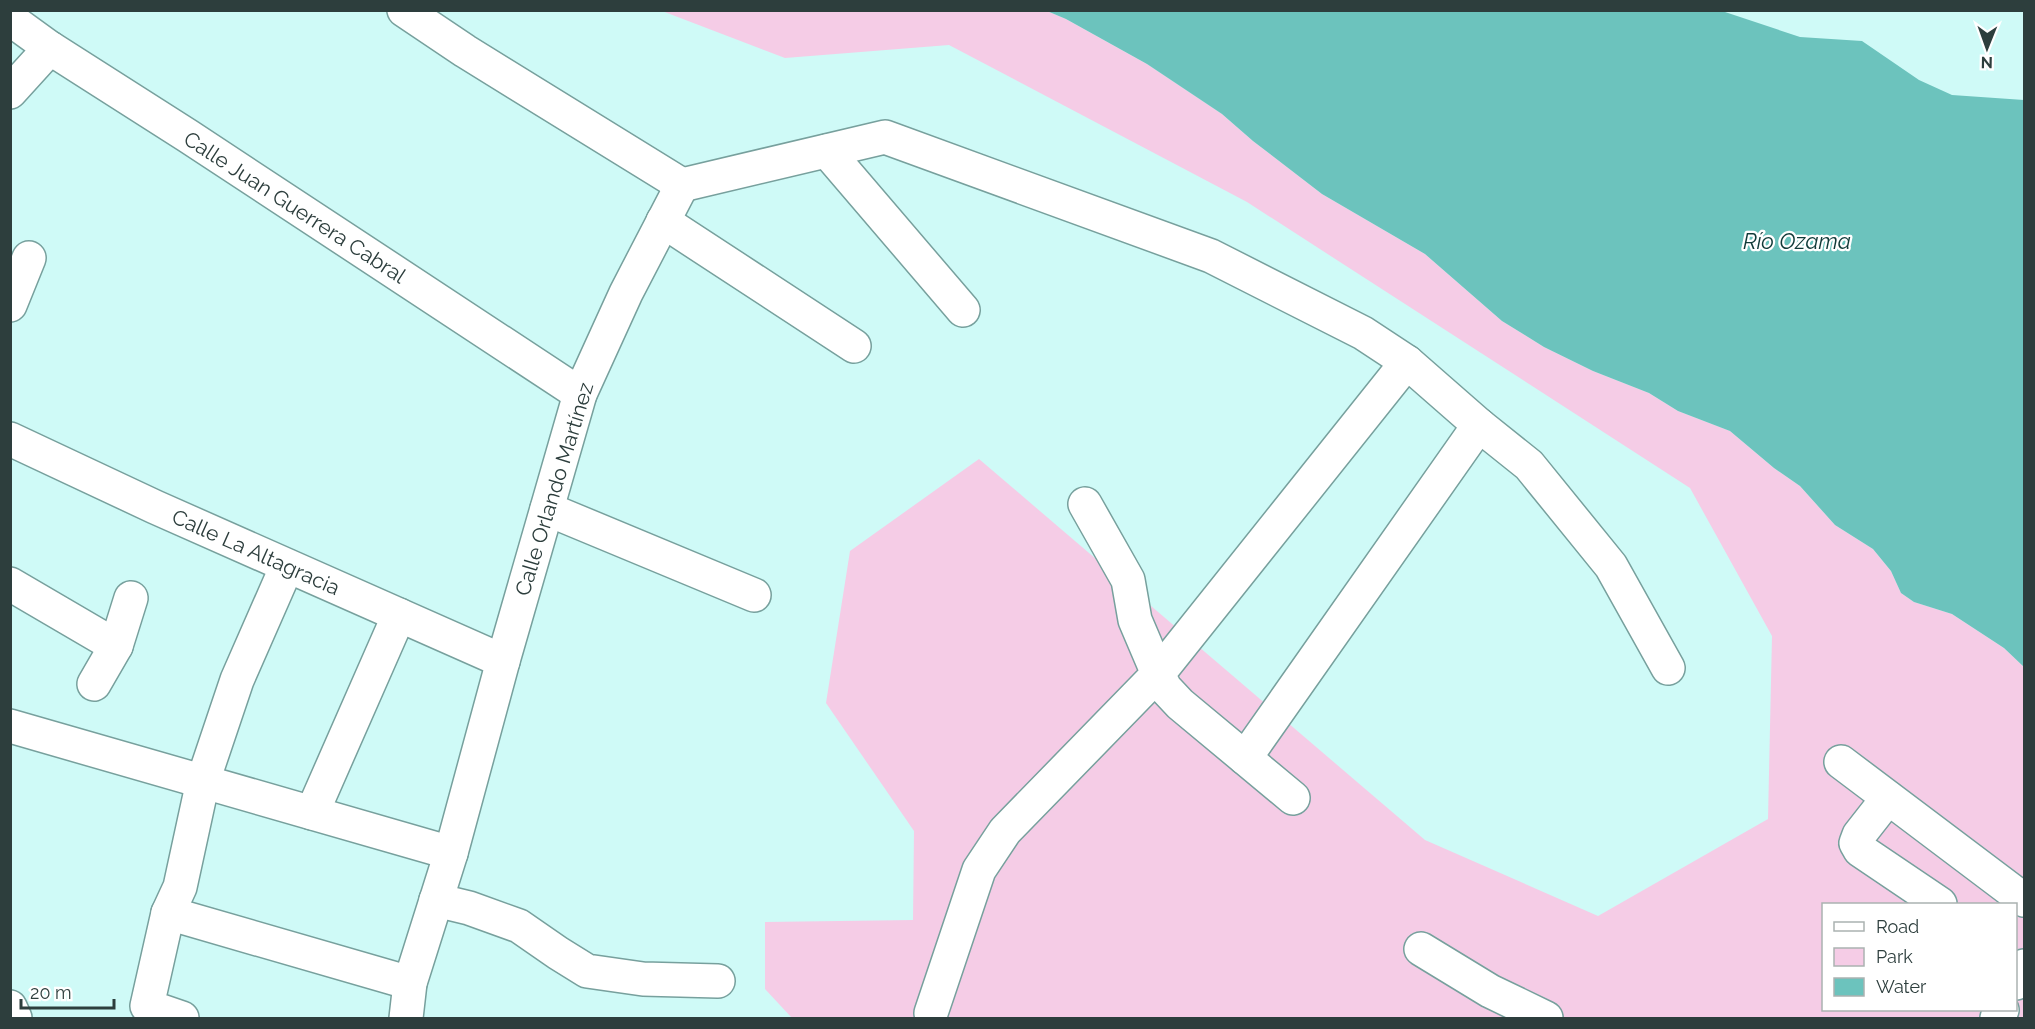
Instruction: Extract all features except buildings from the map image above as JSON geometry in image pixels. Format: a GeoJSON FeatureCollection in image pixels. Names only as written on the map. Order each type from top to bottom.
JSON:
{"type":"FeatureCollection","features":[{"type":"Feature","properties":{"kind":"street"},"geometry":{"type":"LineString","coordinates":[[404,10],[465,51],[682,185],[885,137],[1211,256],[1363,333],[1407,362],[1479,425],[1530,465],[1611,566],[1668,668]]}},
{"type":"Feature","properties":{"kind":"street","name":"Calle Juan Guerrera Cabral"},"geometry":{"type":"LineString","coordinates":[[10,19],[50,48],[580,394]]}},
{"type":"Feature","properties":{"kind":"street"},"geometry":{"type":"LineString","coordinates":[[10,92],[50,48]]}},
{"type":"Feature","properties":{"kind":"street"},"geometry":{"type":"LineString","coordinates":[[827,151],[963,310]]}},
{"type":"Feature","properties":{"kind":"street","name":"Calle Orlando Martínez"},"geometry":{"type":"LineString","coordinates":[[406,1018],[410,983],[451,853],[503,661],[580,394],[626,293],[682,185]]}},
{"type":"Feature","properties":{"kind":"street"},"geometry":{"type":"LineString","coordinates":[[663,221],[854,346]]}},
{"type":"Feature","properties":{"kind":"street"},"geometry":{"type":"LineString","coordinates":[[10,305],[29,258]]}},
{"type":"Feature","properties":{"kind":"street"},"geometry":{"type":"LineString","coordinates":[[931,1013],[979,870],[1005,831],[1158,674],[1407,362]]}},
{"type":"Feature","properties":{"kind":"street"},"geometry":{"type":"LineString","coordinates":[[1245,758],[1479,425]]}},
{"type":"Feature","properties":{"kind":"street","name":"Calle La Altagracia"},"geometry":{"type":"LineString","coordinates":[[10,439],[154,507],[503,661]]}},
{"type":"Feature","properties":{"kind":"street"},"geometry":{"type":"LineString","coordinates":[[1086,504],[1128,580],[1135,620],[1165,688],[1180,704],[1293,798]]}},
{"type":"Feature","properties":{"kind":"street"},"geometry":{"type":"LineString","coordinates":[[547,509],[754,595]]}},
{"type":"Feature","properties":{"kind":"street"},"geometry":{"type":"LineString","coordinates":[[182,1018],[147,1006],[168,913],[180,886],[203,781],[237,680],[287,566]]}},
{"type":"Feature","properties":{"kind":"street"},"geometry":{"type":"LineString","coordinates":[[10,584],[116,646]]}},
{"type":"Feature","properties":{"kind":"street"},"geometry":{"type":"LineString","coordinates":[[94,684],[116,646],[131,598]]}},
{"type":"Feature","properties":{"kind":"street"},"geometry":{"type":"LineString","coordinates":[[312,813],[399,615]]}},
{"type":"Feature","properties":{"kind":"street"},"geometry":{"type":"LineString","coordinates":[[10,726],[451,853]]}},
{"type":"Feature","properties":{"kind":"street"},"geometry":{"type":"LineString","coordinates":[[1841,762],[2025,900]]}},
{"type":"Feature","properties":{"kind":"street"},"geometry":{"type":"LineString","coordinates":[[1888,798],[1859,835],[1856,843],[1860,850],[1939,903]]}},
{"type":"Feature","properties":{"kind":"street"},"geometry":{"type":"LineString","coordinates":[[436,900],[470,908],[519,926],[587,971],[643,979],[718,981]]}},
{"type":"Feature","properties":{"kind":"street"},"geometry":{"type":"LineString","coordinates":[[168,913],[410,983]]}},
{"type":"Feature","properties":{"kind":"street"},"geometry":{"type":"LineString","coordinates":[[1421,949],[1490,991],[1546,1018]]}},
{"type":"Feature","properties":{"kind":"street"},"geometry":{"type":"LineString","coordinates":[[2017,981],[2025,964]]}},
{"type":"Feature","properties":{"kind":"street"},"geometry":{"type":"LineString","coordinates":[[10,1007],[15,1018]]}},
{"type":"Feature","properties":{"kind":"green space"},"geometry":{"type":"Polygon","coordinates":[[[662,11],[1047,11],[1066,19],[1147,64],[1222,114],[1322,194],[1425,254],[1502,321],[1544,347],[1593,371],[1649,393],[1678,411],[1730,431],[1774,468],[1800,486],[1835,525],[1873,549],[1891,571],[1901,593],[1914,602],[1952,614],[2004,648],[2024,667],[2024,1018],[792,1018],[765,989],[765,922],[913,920],[914,831],[826,703],[850,551],[979,459],[1425,840],[1598,916],[1768,819],[1772,636],[1690,488],[1247,202],[949,45],[785,58],[662,11]]]}},
{"type":"Feature","properties":{"kind":"water","name":"Río Ozama"},"geometry":{"type":"Polygon","coordinates":[[[1047,11],[1722,11],[1800,37],[1862,41],[1919,80],[1952,95],[2024,100],[2024,667],[2004,648],[1952,614],[1914,602],[1901,593],[1891,571],[1873,549],[1835,525],[1800,486],[1774,468],[1730,431],[1678,411],[1649,393],[1593,371],[1544,347],[1502,321],[1425,254],[1322,194],[1222,114],[1147,64],[1066,19],[1047,11]]]}}]}
